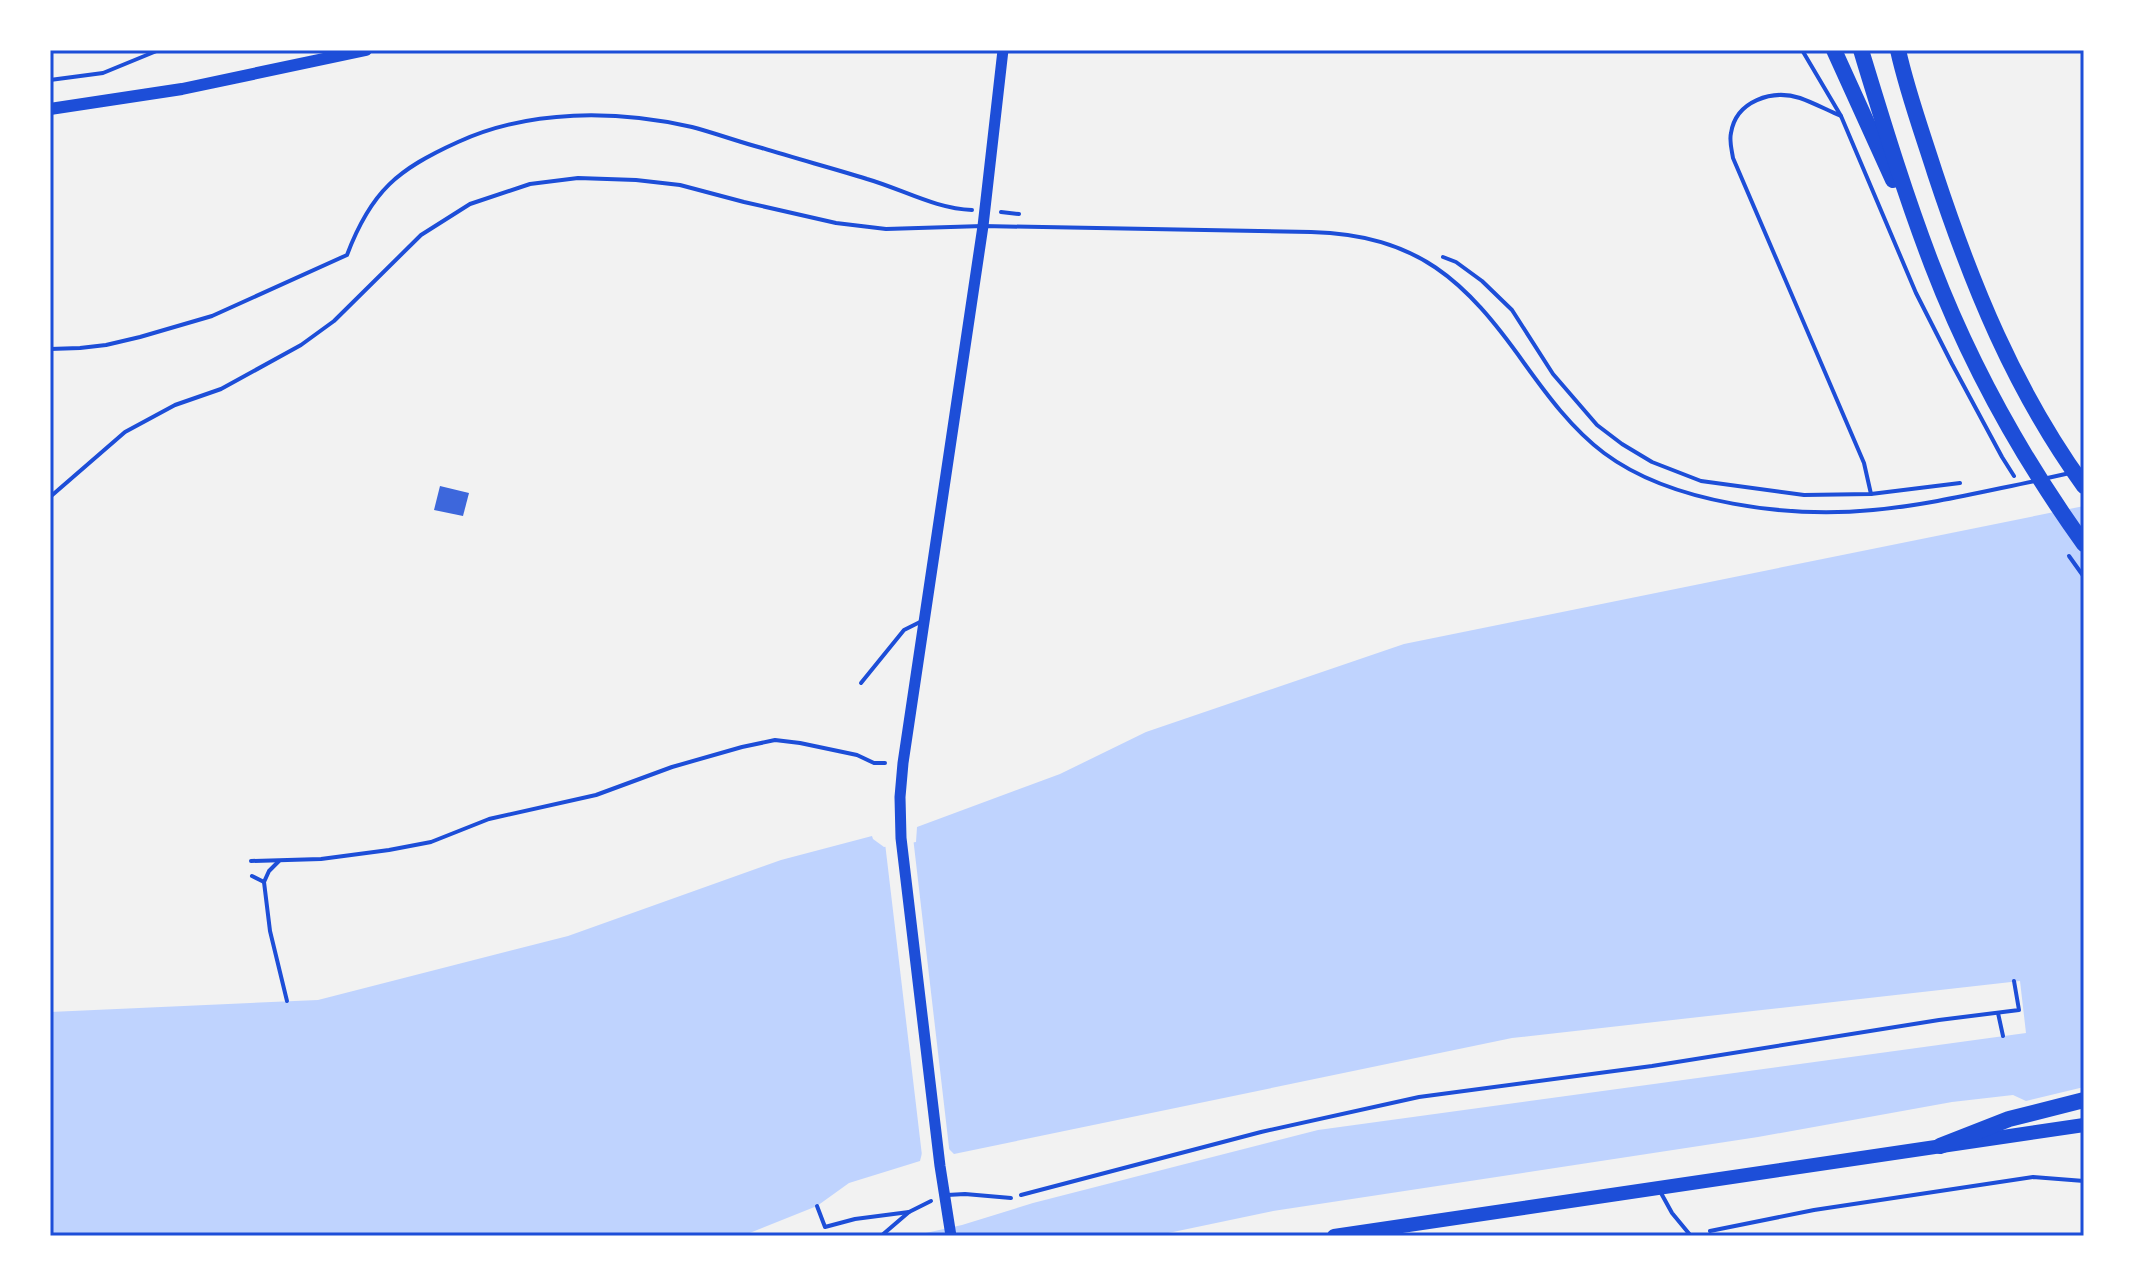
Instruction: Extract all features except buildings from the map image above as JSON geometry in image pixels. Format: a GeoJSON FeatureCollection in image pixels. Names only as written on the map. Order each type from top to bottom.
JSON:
{"type":"FeatureCollection","features":[{"type":"Feature","properties":{"kind":"highway"},"geometry":{"type":"LineString","coordinates":[[1834,50],[1879,132],[1966,344],[2000,413],[2040,481],[2084,544]]}},
{"type":"Feature","properties":{"kind":"highway"},"geometry":{"type":"LineString","coordinates":[[1861,50],[1879,132]]}},
{"type":"Feature","properties":{"kind":"highway"},"geometry":{"type":"LineString","coordinates":[[1898,50],[1956,236],[1995,333],[2031,403],[2084,486]]}},
{"type":"Feature","properties":{"kind":"highway"},"geometry":{"type":"LineString","coordinates":[[1940,1146],[2009,1119],[2084,1100]]}},
{"type":"Feature","properties":{"kind":"main road"},"geometry":{"type":"LineString","coordinates":[[262,73],[333,50]]}},
{"type":"Feature","properties":{"kind":"main road"},"geometry":{"type":"LineString","coordinates":[[50,109],[182,89],[366,50]]}},
{"type":"Feature","properties":{"kind":"main road"},"geometry":{"type":"LineString","coordinates":[[1334,1236],[2084,1125]]}},
{"type":"Feature","properties":{"kind":"street"},"geometry":{"type":"LineString","coordinates":[[951,1236],[901,838],[900,797],[983,226],[1003,50]]}},
{"type":"Feature","properties":{"kind":"lane"},"geometry":{"type":"LineString","coordinates":[[50,497],[125,432],[175,405],[221,389],[301,345],[334,321],[421,235],[470,204],[530,184],[578,178],[680,185],[836,223],[886,229],[983,226],[1339,233],[1372,240],[1431,264],[1454,280],[1490,317],[1544,390],[1583,436],[1604,453],[1652,481],[1678,491],[1727,502],[1775,509],[1832,512],[1872,510],[1924,503],[2084,470]]}},
{"type":"Feature","properties":{"kind":"lane"},"geometry":{"type":"LineString","coordinates":[[861,683],[904,630],[924,620]]}},
{"type":"Feature","properties":{"kind":"lane"},"geometry":{"type":"LineString","coordinates":[[1658,1187],[1672,1213],[1691,1236]]}},
{"type":"Feature","properties":{"kind":"lane"},"geometry":{"type":"LineString","coordinates":[[945,1200],[965,1194],[1011,1198]]}},
{"type":"Feature","properties":{"kind":"path"},"geometry":{"type":"LineString","coordinates":[[50,80],[103,73],[159,50]]}},
{"type":"Feature","properties":{"kind":"path"},"geometry":{"type":"LineString","coordinates":[[1802,50],[1841,116],[1877,199]]}},
{"type":"Feature","properties":{"kind":"path"},"geometry":{"type":"LineString","coordinates":[[1841,116],[1799,98],[1775,95],[1756,99],[1739,113],[1730,134],[1733,158],[1864,463],[1871,494]]}},
{"type":"Feature","properties":{"kind":"path"},"geometry":{"type":"LineString","coordinates":[[1433,252],[1456,262],[1482,281],[1512,310],[1553,374],[1597,425],[1652,462],[1701,481],[1804,495],[1871,494],[1959,483]]}},
{"type":"Feature","properties":{"kind":"path"},"geometry":{"type":"LineString","coordinates":[[2006,473],[2021,470]]}},
{"type":"Feature","properties":{"kind":"path"},"geometry":{"type":"LineString","coordinates":[[251,861],[349,856],[431,842],[489,819],[596,795],[672,767],[762,742],[789,741],[857,755],[874,763],[885,763]]}},
{"type":"Feature","properties":{"kind":"path"},"geometry":{"type":"LineString","coordinates":[[279,861],[264,882],[270,931],[287,1001]]}},
{"type":"Feature","properties":{"kind":"path"},"geometry":{"type":"LineString","coordinates":[[252,876],[264,882]]}},
{"type":"Feature","properties":{"kind":"path"},"geometry":{"type":"LineString","coordinates":[[1011,1198],[1261,1132],[1419,1097],[1652,1066],[2019,1010],[2014,981]]}},
{"type":"Feature","properties":{"kind":"path"},"geometry":{"type":"LineString","coordinates":[[1998,1013],[2003,1036]]}},
{"type":"Feature","properties":{"kind":"path"},"geometry":{"type":"LineString","coordinates":[[1710,1231],[1814,1210],[2033,1177],[2084,1181]]}},
{"type":"Feature","properties":{"kind":"path"},"geometry":{"type":"LineString","coordinates":[[1031,1193],[1033,1203]]}},
{"type":"Feature","properties":{"kind":"path"},"geometry":{"type":"LineString","coordinates":[[881,1236],[909,1212],[932,1200]]}},
{"type":"Feature","properties":{"kind":"path"},"geometry":{"type":"LineString","coordinates":[[817,1206],[825,1227],[855,1219],[909,1212]]}},
{"type":"Feature","properties":{"kind":"water"},"geometry":{"type":"Polygon","coordinates":[[[2084,506],[2084,1087],[2026,1101],[2013,1095],[1952,1102],[1758,1137],[1273,1211],[1154,1236],[912,1236],[1318,1130],[2026,1033],[2020,981],[1512,1038],[954,1154],[944,1144],[923,1149],[920,1161],[849,1183],[817,1206],[742,1236],[50,1236],[50,1012],[318,1000],[568,936],[781,860],[872,836],[884,847],[916,842],[917,827],[1060,774],[1146,732],[1404,644],[2084,506]]]}},
{"type":"Feature","properties":{"kind":"pier"},"geometry":{"type":"Polygon","coordinates":[[[913,837],[950,1156],[943,1149],[926,1152],[923,1164],[885,843],[913,837]]]}}]}
